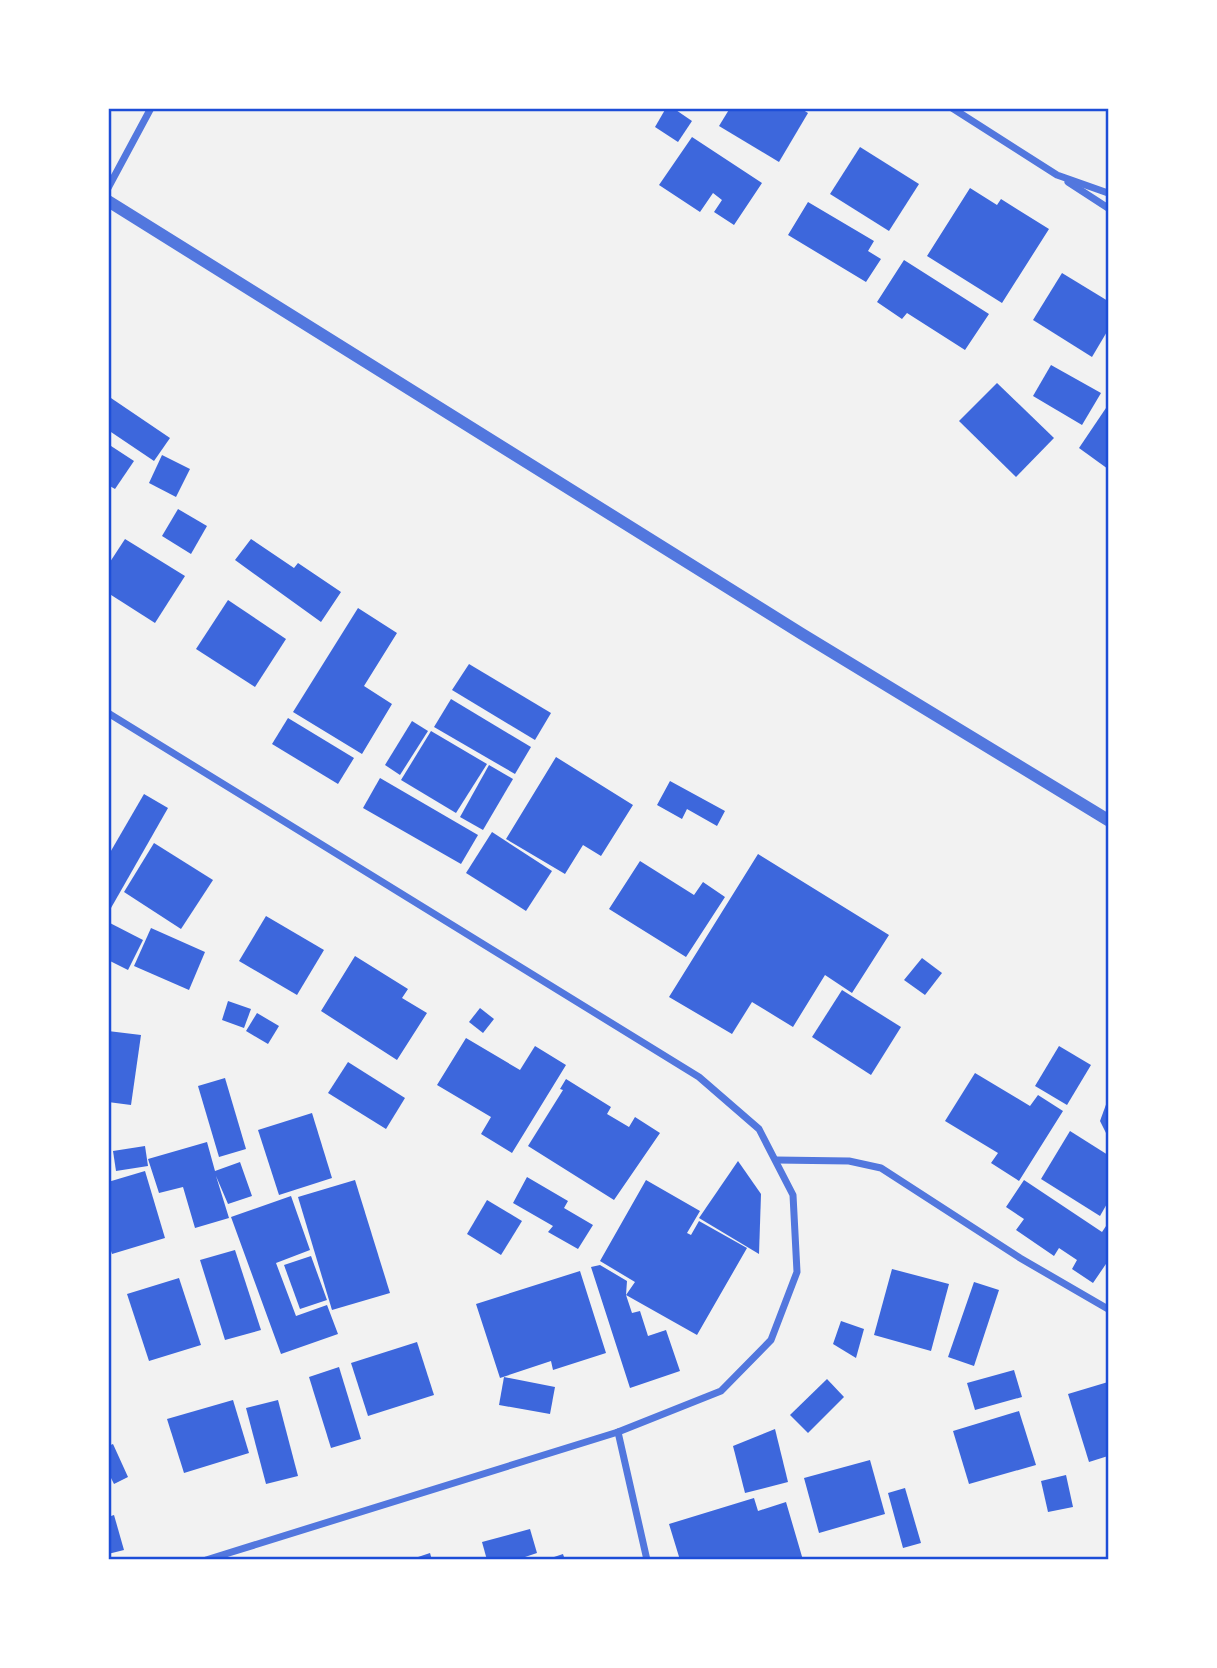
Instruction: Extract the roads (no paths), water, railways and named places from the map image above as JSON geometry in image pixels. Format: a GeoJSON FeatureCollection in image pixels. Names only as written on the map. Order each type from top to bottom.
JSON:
{"type":"FeatureCollection","features":[{"type":"Feature","properties":{"kind":"street"},"geometry":{"type":"LineString","coordinates":[[108,188],[151,108]]}},
{"type":"Feature","properties":{"kind":"street"},"geometry":{"type":"LineString","coordinates":[[952,108],[1108,208]]}},
{"type":"Feature","properties":{"kind":"street"},"geometry":{"type":"LineString","coordinates":[[1057,175],[1108,193]]}},
{"type":"Feature","properties":{"kind":"street"},"geometry":{"type":"LineString","coordinates":[[108,201],[802,634],[1108,820]]}},
{"type":"Feature","properties":{"kind":"street"},"geometry":{"type":"LineString","coordinates":[[108,713],[699,1077],[759,1129],[793,1195],[797,1272],[771,1340],[721,1391],[618,1432],[206,1559]]}},
{"type":"Feature","properties":{"kind":"street"},"geometry":{"type":"LineString","coordinates":[[776,1160],[849,1161],[881,1168],[1020,1258],[1108,1310]]}},
{"type":"Feature","properties":{"kind":"street"},"geometry":{"type":"LineString","coordinates":[[618,1432],[647,1559]]}}]}
